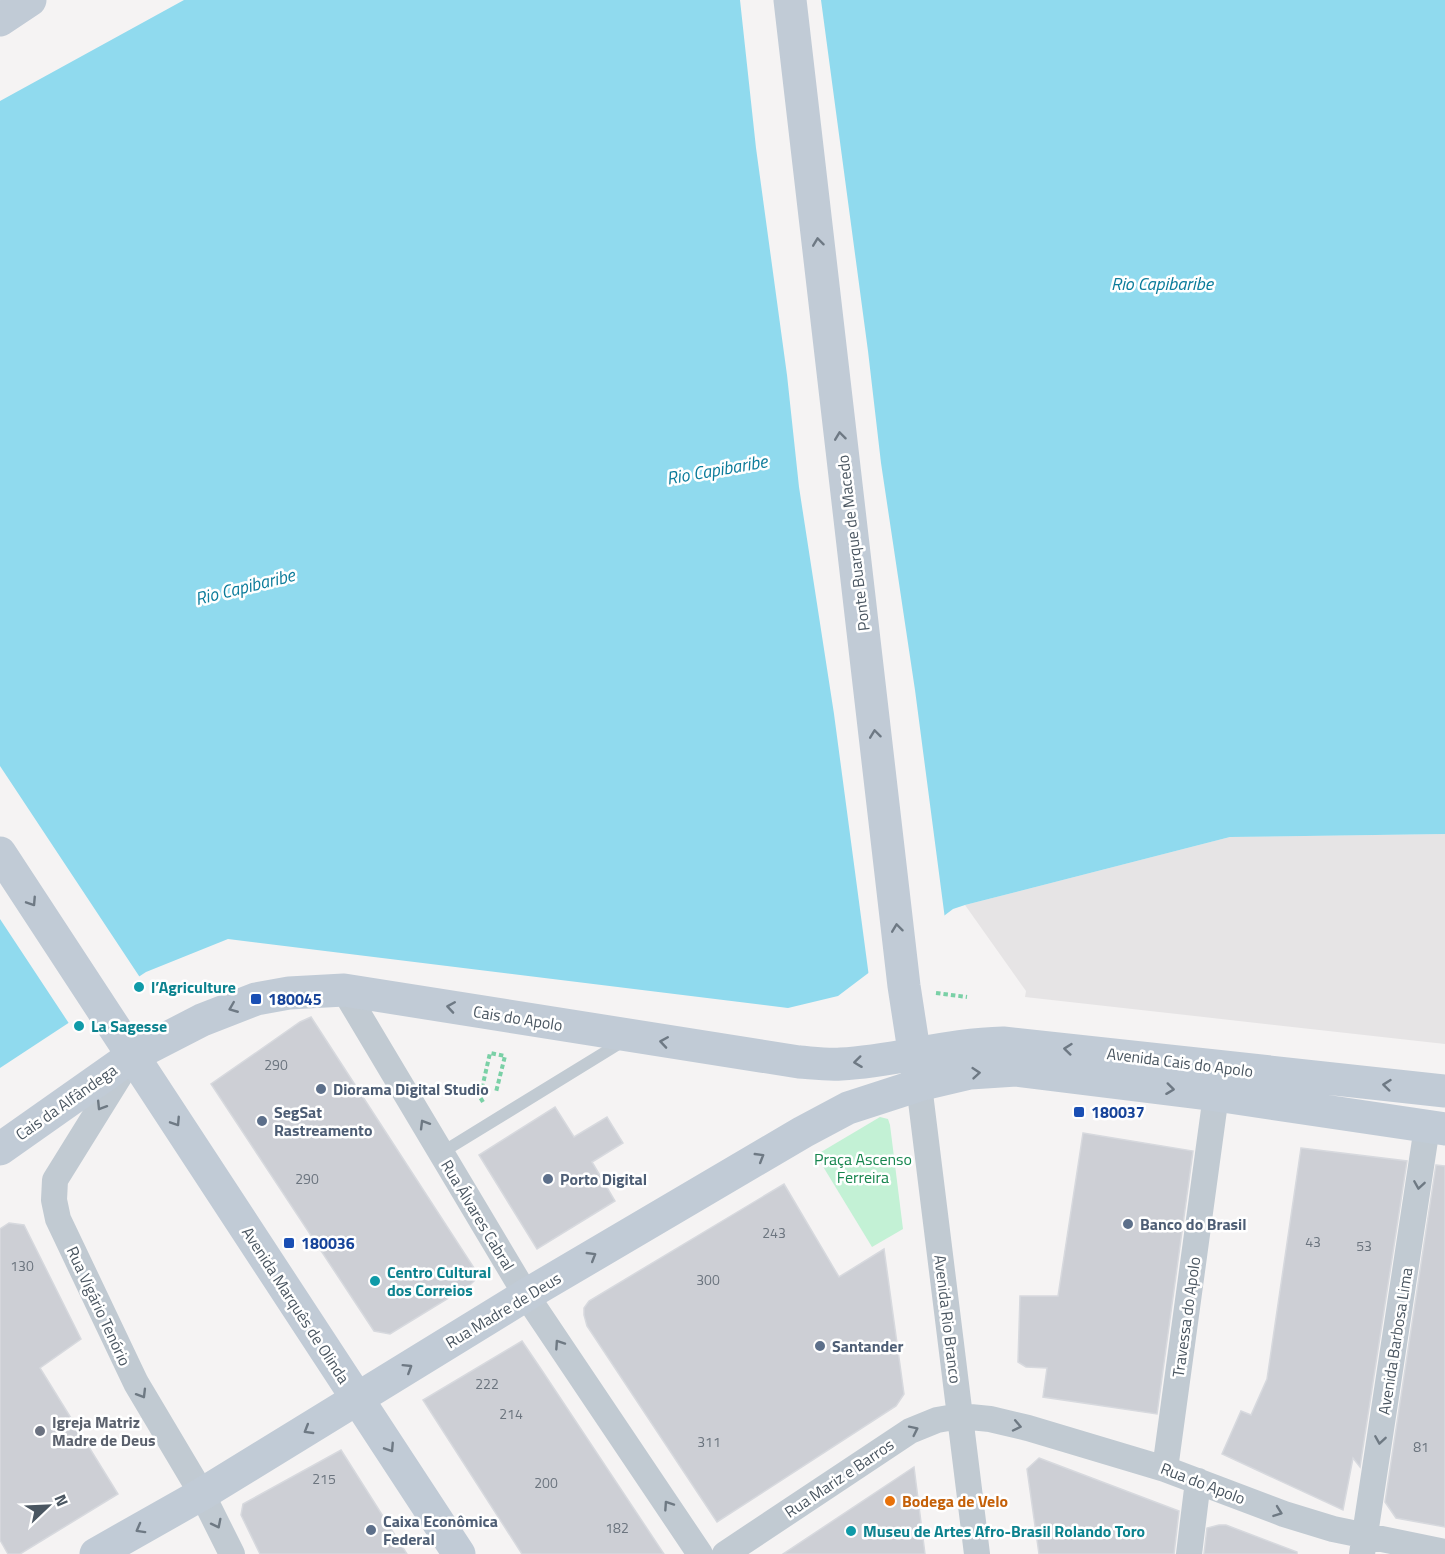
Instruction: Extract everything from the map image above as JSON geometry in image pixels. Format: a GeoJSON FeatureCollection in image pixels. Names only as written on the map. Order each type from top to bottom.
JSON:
{"type":"FeatureCollection","features":[{"type":"Feature","properties":{"kind":"main road"},"geometry":{"type":"LineString","coordinates":[[0,20],[30,0]]}},
{"type":"Feature","properties":{"kind":"main road","name":"Ponte Buarque de Macedo"},"geometry":{"type":"LineString","coordinates":[[790,0],[904,986],[917,1070]]}},
{"type":"Feature","properties":{"kind":"main road","name":"Avenida Marquês de Olinda"},"geometry":{"type":"LineString","coordinates":[[0,853],[459,1554]]}},
{"type":"Feature","properties":{"kind":"main road","name":"Cais do Apolo"},"geometry":{"type":"LineString","coordinates":[[132,1056],[202,1020],[256,999],[290,993],[344,990],[799,1062],[917,1070]]}},
{"type":"Feature","properties":{"kind":"main road","name":"Avenida Cais do Apolo"},"geometry":{"type":"LineString","coordinates":[[917,1070],[969,1044],[1021,1043],[1445,1090]]}},
{"type":"Feature","properties":{"kind":"main road","name":"Cais da Alfândega"},"geometry":{"type":"LineString","coordinates":[[0,1149],[132,1056]]}},
{"type":"Feature","properties":{"kind":"main road","name":"Avenida Cais do Apolo"},"geometry":{"type":"LineString","coordinates":[[917,1070],[970,1073],[1016,1070],[1216,1095],[1436,1128]]}},
{"type":"Feature","properties":{"kind":"main road","name":"Rua Madre de Deus"},"geometry":{"type":"LineString","coordinates":[[96,1554],[202,1494],[526,1295],[828,1118],[917,1070]]}},
{"type":"Feature","properties":{"kind":"street","name":"Rua Álvares Cabral"},"geometry":{"type":"LineString","coordinates":[[344,990],[526,1295],[700,1554]]}},
{"type":"Feature","properties":{"kind":"street","name":"Rua Vigário Tenório"},"geometry":{"type":"LineString","coordinates":[[132,1056],[55,1180],[54,1200],[58,1219],[136,1383],[202,1494],[232,1554]]}},
{"type":"Feature","properties":{"kind":"street","name":"Avenida Rio Branco"},"geometry":{"type":"LineString","coordinates":[[917,1070],[976,1554]]}},
{"type":"Feature","properties":{"kind":"street","name":"Travessa do Apolo"},"geometry":{"type":"LineString","coordinates":[[1165,1468],[1216,1095]]}},
{"type":"Feature","properties":{"kind":"street","name":"Avenida Barbosa Lima"},"geometry":{"type":"LineString","coordinates":[[1364,1546],[1436,1128]]}},
{"type":"Feature","properties":{"kind":"street","name":"Rua do Apolo"},"geometry":{"type":"LineString","coordinates":[[960,1416],[990,1419],[1028,1428],[1165,1468],[1364,1546],[1445,1552]]}},
{"type":"Feature","properties":{"kind":"street","name":"Rua Mariz e Barros"},"geometry":{"type":"LineString","coordinates":[[724,1554],[910,1431],[937,1420],[960,1416]]}},
{"type":"Feature","properties":{"kind":"street"},"geometry":{"type":"LineString","coordinates":[[1189,1554],[1198,1481]]}},
{"type":"Feature","properties":{"kind":"lane"},"geometry":{"type":"LineString","coordinates":[[441,1153],[632,1037]]}},
{"type":"Feature","properties":{"kind":"path"},"geometry":{"type":"LineString","coordinates":[[480,1097],[490,1053],[505,1056],[497,1088]]}},
{"type":"Feature","properties":{"kind":"shaded area"},"geometry":{"type":"Polygon","coordinates":[[[1445,834],[1445,1044],[1025,997],[1026,991],[965,905],[1230,837],[1445,834]]]}},
{"type":"Feature","properties":{"kind":"green space","name":"Praça Ascenso Ferreira"},"geometry":{"type":"Polygon","coordinates":[[[880,1117],[888,1119],[890,1125],[903,1229],[872,1247],[816,1155],[880,1117]]]}},
{"type":"Feature","properties":{"kind":"water","name":"Rio Capibaribe"},"geometry":{"type":"Polygon","coordinates":[[[184,0],[1445,0],[1445,834],[1230,837],[965,905],[953,909],[838,996],[788,1008],[228,939],[146,972],[0,1068],[0,101],[184,0]]]}},
{"type":"Feature","properties":{"kind":"pier"},"geometry":{"type":"Polygon","coordinates":[[[740,0],[821,0],[881,463],[915,690],[945,919],[869,977],[834,714],[799,487],[787,375],[756,148],[740,0]]]}},
{"type":"Feature","properties":{"kind":"pier"},"geometry":{"type":"Polygon","coordinates":[[[0,766],[141,979],[70,1025],[0,919],[0,766]]]}},
{"type":"Feature","properties":{"kind":"building"},"geometry":{"type":"Polygon","coordinates":[[[311,1017],[474,1268],[475,1280],[470,1285],[390,1334],[374,1331],[211,1084],[300,1022],[311,1017]]]}},
{"type":"Feature","properties":{"kind":"building","name":"Porto Digital"},"geometry":{"type":"Polygon","coordinates":[[[555,1107],[574,1137],[607,1117],[623,1143],[592,1162],[615,1201],[537,1249],[479,1155],[555,1107]]]}},
{"type":"Feature","properties":{"kind":"building","name":"Banco do Brasil"},"geometry":{"type":"Polygon","coordinates":[[[1083,1133],[1193,1151],[1157,1414],[1043,1397],[1047,1368],[1026,1367],[1018,1362],[1020,1296],[1058,1296],[1083,1133]]]}},
{"type":"Feature","properties":{"kind":"building"},"geometry":{"type":"Polygon","coordinates":[[[1301,1148],[1407,1161],[1360,1467],[1353,1458],[1343,1510],[1222,1454],[1241,1411],[1251,1415],[1267,1379],[1301,1148]]]}},
{"type":"Feature","properties":{"kind":"building"},"geometry":{"type":"Polygon","coordinates":[[[1436,1165],[1445,1166],[1445,1527],[1396,1518],[1385,1502],[1436,1165]]]}},
{"type":"Feature","properties":{"kind":"building"},"geometry":{"type":"Polygon","coordinates":[[[784,1184],[839,1277],[884,1249],[904,1394],[896,1406],[717,1522],[587,1326],[584,1308],[589,1301],[784,1184]]]}},
{"type":"Feature","properties":{"kind":"building","name":"Igreja Matriz Madre de Deus"},"geometry":{"type":"Polygon","coordinates":[[[9,1223],[24,1225],[81,1339],[40,1368],[118,1494],[20,1554],[8,1554],[0,1540],[0,1229],[9,1223]]]}},
{"type":"Feature","properties":{"kind":"building"},"geometry":{"type":"Polygon","coordinates":[[[522,1341],[664,1554],[522,1554],[423,1400],[522,1341]]]}},
{"type":"Feature","properties":{"kind":"building"},"geometry":{"type":"Polygon","coordinates":[[[341,1450],[407,1554],[260,1554],[241,1515],[243,1504],[341,1450]]]}},
{"type":"Feature","properties":{"kind":"building"},"geometry":{"type":"Polygon","coordinates":[[[1039,1458],[1179,1511],[1174,1554],[1039,1554],[1027,1469],[1039,1458]]]}},
{"type":"Feature","properties":{"kind":"building","name":"Museu de Artes Afro-Brasil Rolando Toro"},"geometry":{"type":"Polygon","coordinates":[[[914,1467],[925,1554],[783,1554],[914,1467]]]}},
{"type":"Feature","properties":{"kind":"building"},"geometry":{"type":"Polygon","coordinates":[[[1226,1525],[1297,1552],[1297,1554],[1204,1554],[1207,1528],[1226,1525]]]}},
{"type":"Feature","properties":{"kind":"place","name":"l’Agriculture"},"geometry":{"type":"Point","coordinates":[139,987]}},
{"type":"Feature","properties":{"kind":"place","name":"180045"},"geometry":{"type":"Point","coordinates":[256,999]}},
{"type":"Feature","properties":{"kind":"place","name":"La Sagesse"},"geometry":{"type":"Point","coordinates":[79,1026]}},
{"type":"Feature","properties":{"kind":"place","name":"Diorama Digital Studio"},"geometry":{"type":"Point","coordinates":[321,1089]}},
{"type":"Feature","properties":{"kind":"place","name":"180037"},"geometry":{"type":"Point","coordinates":[1079,1112]}},
{"type":"Feature","properties":{"kind":"place","name":"SegSat Rastreamento"},"geometry":{"type":"Point","coordinates":[262,1121]}},
{"type":"Feature","properties":{"kind":"place","name":"Porto Digital"},"geometry":{"type":"Point","coordinates":[548,1179]}},
{"type":"Feature","properties":{"kind":"place","name":"Banco do Brasil"},"geometry":{"type":"Point","coordinates":[1128,1224]}},
{"type":"Feature","properties":{"kind":"place","name":"180036"},"geometry":{"type":"Point","coordinates":[289,1243]}},
{"type":"Feature","properties":{"kind":"place","name":"Centro Cultural dos Correios"},"geometry":{"type":"Point","coordinates":[375,1281]}},
{"type":"Feature","properties":{"kind":"place","name":"Santander"},"geometry":{"type":"Point","coordinates":[820,1346]}},
{"type":"Feature","properties":{"kind":"place","name":"Igreja Matriz Madre de Deus"},"geometry":{"type":"Point","coordinates":[40,1431]}},
{"type":"Feature","properties":{"kind":"place","name":"Bodega de Velo"},"geometry":{"type":"Point","coordinates":[890,1501]}},
{"type":"Feature","properties":{"kind":"place","name":"Caixa Econômica Federal"},"geometry":{"type":"Point","coordinates":[371,1530]}},
{"type":"Feature","properties":{"kind":"place","name":"Museu de Artes Afro-Brasil Rolando Toro"},"geometry":{"type":"Point","coordinates":[851,1531]}}]}
